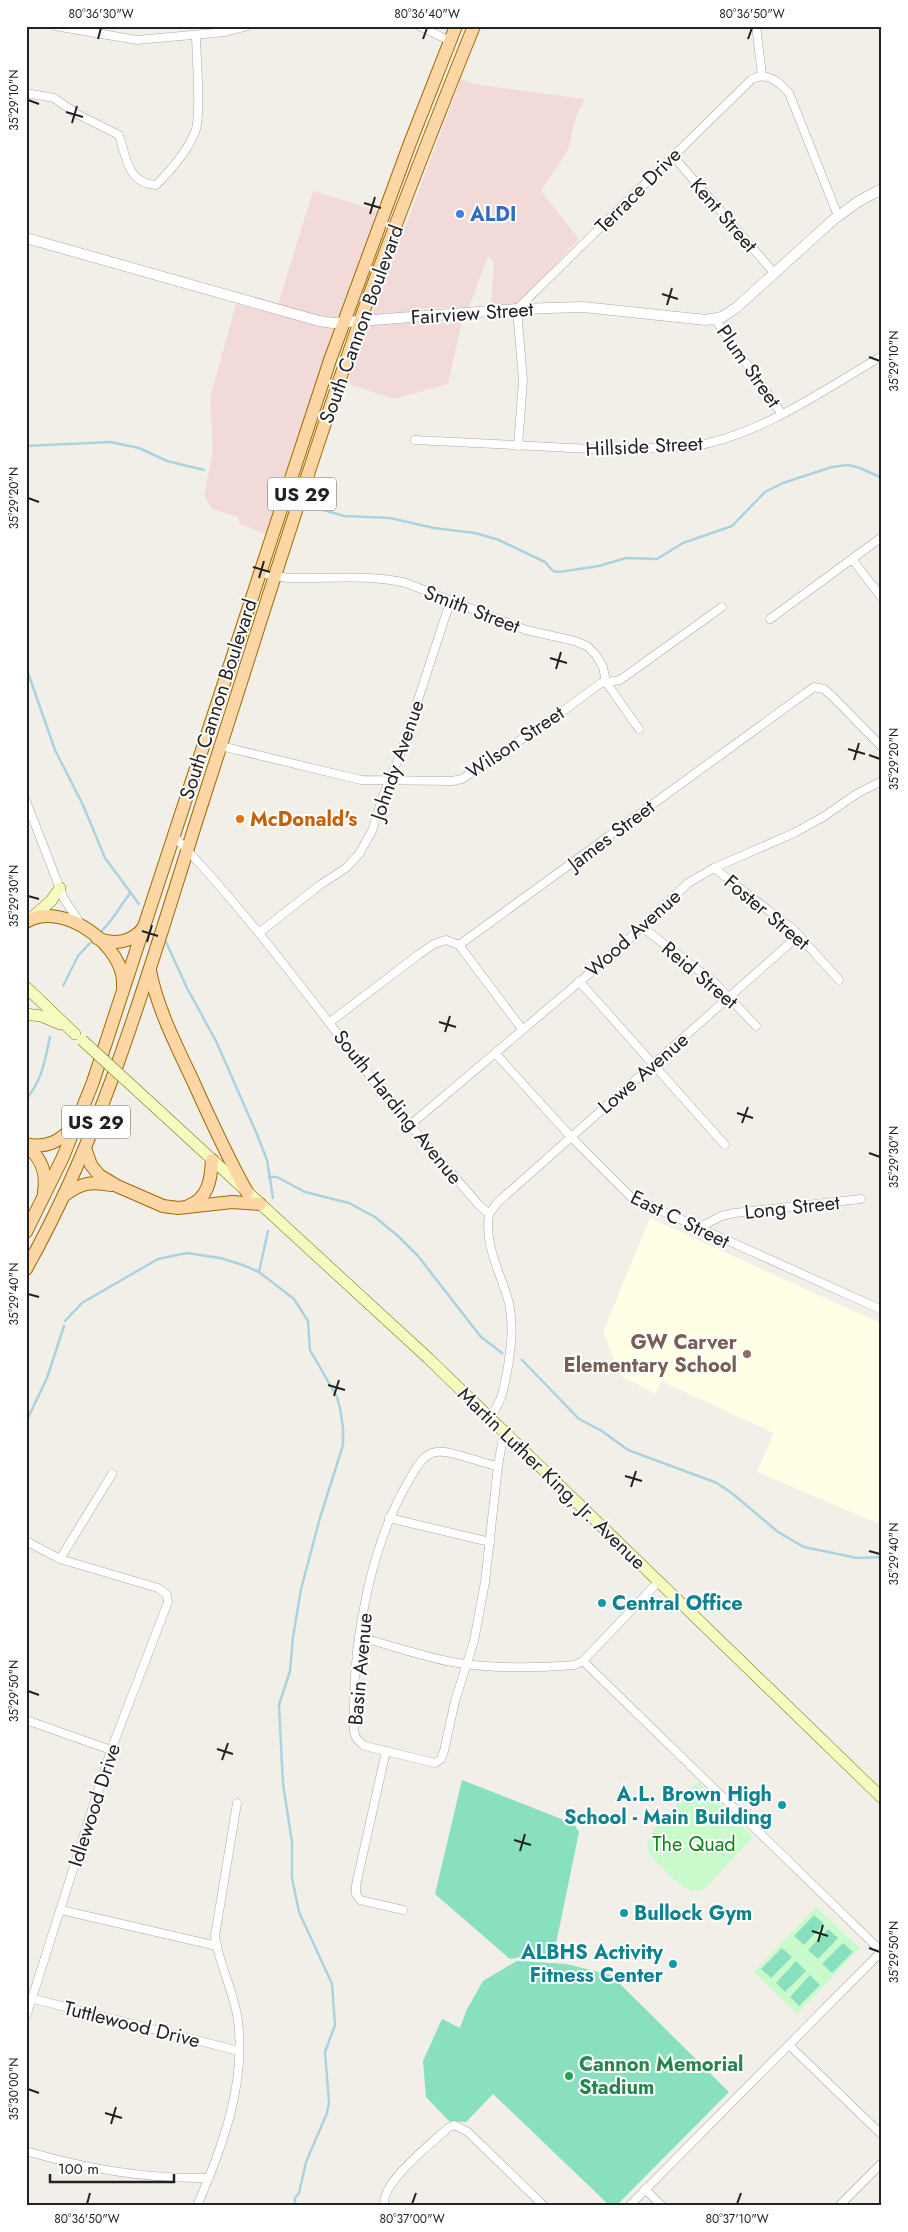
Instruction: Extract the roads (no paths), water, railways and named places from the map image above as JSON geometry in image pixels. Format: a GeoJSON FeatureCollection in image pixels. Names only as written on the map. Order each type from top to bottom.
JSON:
{"type":"FeatureCollection","features":[{"type":"Feature","properties":{"kind":"main road","name":"South Cannon Boulevard"},"geometry":{"type":"LineString","coordinates":[[78,1120],[121,999],[259,573],[344,322],[410,143],[456,26]]}},
{"type":"Feature","properties":{"kind":"main road","name":"South Cannon Boulevard"},"geometry":{"type":"LineString","coordinates":[[149,968],[360,321],[474,26]]}},
{"type":"Feature","properties":{"kind":"main road"},"geometry":{"type":"LineString","coordinates":[[26,922],[51,901],[60,888]]}},
{"type":"Feature","properties":{"kind":"main road"},"geometry":{"type":"LineString","coordinates":[[26,922],[39,916],[56,915],[72,920],[92,934],[109,951],[120,969],[123,981],[121,999]]}},
{"type":"Feature","properties":{"kind":"main road"},"geometry":{"type":"LineString","coordinates":[[92,934],[112,943],[136,936],[144,927]]}},
{"type":"Feature","properties":{"kind":"main road"},"geometry":{"type":"LineString","coordinates":[[149,968],[155,995],[165,1020],[231,1163],[247,1192]]}},
{"type":"Feature","properties":{"kind":"main road","name":"US 29"},"geometry":{"type":"LineString","coordinates":[[26,1269],[63,1197],[85,1148],[127,1039],[149,968]]}},
{"type":"Feature","properties":{"kind":"main road"},"geometry":{"type":"LineString","coordinates":[[26,987],[247,1192]]}},
{"type":"Feature","properties":{"kind":"main road"},"geometry":{"type":"LineString","coordinates":[[26,1014],[50,1019],[78,1037]]}},
{"type":"Feature","properties":{"kind":"main road"},"geometry":{"type":"LineString","coordinates":[[26,1145],[40,1146],[52,1144],[64,1136],[78,1120]]}},
{"type":"Feature","properties":{"kind":"main road","name":"US 29"},"geometry":{"type":"LineString","coordinates":[[26,1232],[78,1120]]}},
{"type":"Feature","properties":{"kind":"main road"},"geometry":{"type":"LineString","coordinates":[[26,1145],[37,1156],[44,1171],[44,1188],[38,1208]]}},
{"type":"Feature","properties":{"kind":"main road"},"geometry":{"type":"LineString","coordinates":[[85,1148],[94,1170],[117,1186],[163,1206],[185,1207],[232,1202],[260,1204]]}},
{"type":"Feature","properties":{"kind":"main road"},"geometry":{"type":"LineString","coordinates":[[185,1207],[199,1200],[204,1194],[210,1181],[212,1160]]}},
{"type":"Feature","properties":{"kind":"main road"},"geometry":{"type":"LineString","coordinates":[[63,1197],[75,1188],[88,1182],[117,1186]]}},
{"type":"Feature","properties":{"kind":"main road","name":"Martin Luther King, Jr. Avenue"},"geometry":{"type":"LineString","coordinates":[[247,1192],[428,1358],[882,1798]]}},
{"type":"Feature","properties":{"kind":"street"},"geometry":{"type":"LineString","coordinates":[[55,26],[137,40],[225,32],[248,26]]}},
{"type":"Feature","properties":{"kind":"street"},"geometry":{"type":"LineString","coordinates":[[419,26],[450,41]]}},
{"type":"Feature","properties":{"kind":"street"},"geometry":{"type":"LineString","coordinates":[[756,26],[762,75],[768,76],[781,84],[793,100],[838,216]]}},
{"type":"Feature","properties":{"kind":"street"},"geometry":{"type":"LineString","coordinates":[[26,93],[54,98],[77,114],[119,135],[129,168],[136,178],[146,184],[156,185],[170,172],[196,131],[196,35]]}},
{"type":"Feature","properties":{"kind":"street","name":"Terrace Drive"},"geometry":{"type":"LineString","coordinates":[[517,309],[752,79],[762,75]]}},
{"type":"Feature","properties":{"kind":"street","name":"Kent Street"},"geometry":{"type":"LineString","coordinates":[[672,156],[775,274]]}},
{"type":"Feature","properties":{"kind":"street","name":"Fairview Street"},"geometry":{"type":"LineString","coordinates":[[26,238],[319,321],[344,322],[517,309],[594,307],[683,319],[715,319],[736,308],[838,216],[882,189]]}},
{"type":"Feature","properties":{"kind":"street"},"geometry":{"type":"LineString","coordinates":[[517,309],[523,380],[518,446]]}},
{"type":"Feature","properties":{"kind":"street","name":"Plum Street"},"geometry":{"type":"LineString","coordinates":[[715,319],[782,414]]}},
{"type":"Feature","properties":{"kind":"street","name":"Hillside Street"},"geometry":{"type":"LineString","coordinates":[[415,440],[591,449],[691,447],[730,438],[782,414],[882,356]]}},
{"type":"Feature","properties":{"kind":"street"},"geometry":{"type":"LineString","coordinates":[[770,619],[882,536]]}},
{"type":"Feature","properties":{"kind":"street"},"geometry":{"type":"LineString","coordinates":[[852,559],[882,598]]}},
{"type":"Feature","properties":{"kind":"street","name":"Smith Street"},"geometry":{"type":"LineString","coordinates":[[259,573],[288,578],[354,577],[406,583],[450,602],[526,630],[575,641],[587,646],[596,654],[603,667],[606,682],[639,729]]}},
{"type":"Feature","properties":{"kind":"street","name":"Johndy Avenue"},"geometry":{"type":"LineString","coordinates":[[260,932],[320,885],[346,868],[359,854],[372,831],[401,752],[450,602]]}},
{"type":"Feature","properties":{"kind":"street","name":"Wilson Street"},"geometry":{"type":"LineString","coordinates":[[221,746],[362,780],[389,782],[452,781],[462,779],[555,717],[601,682],[620,680],[722,607]]}},
{"type":"Feature","properties":{"kind":"street","name":"James Street"},"geometry":{"type":"LineString","coordinates":[[459,945],[814,687],[824,689],[832,696],[882,747]]}},
{"type":"Feature","properties":{"kind":"street","name":"Wood Avenue"},"geometry":{"type":"LineString","coordinates":[[410,1125],[580,982],[688,883],[714,868],[794,834],[858,793],[882,781]]}},
{"type":"Feature","properties":{"kind":"street"},"geometry":{"type":"LineString","coordinates":[[26,801],[70,910],[92,934]]}},
{"type":"Feature","properties":{"kind":"street","name":"South Harding Avenue"},"geometry":{"type":"LineString","coordinates":[[174,835],[260,932],[410,1125],[478,1204],[489,1214]]}},
{"type":"Feature","properties":{"kind":"street","name":"Foster Street"},"geometry":{"type":"LineString","coordinates":[[714,868],[800,935],[839,980]]}},
{"type":"Feature","properties":{"kind":"street","name":"Reid Street"},"geometry":{"type":"LineString","coordinates":[[642,927],[715,983],[756,1026]]}},
{"type":"Feature","properties":{"kind":"street","name":"Lowe Avenue"},"geometry":{"type":"LineString","coordinates":[[489,1214],[498,1202],[800,935]]}},
{"type":"Feature","properties":{"kind":"street"},"geometry":{"type":"LineString","coordinates":[[330,1022],[434,944],[446,940],[459,945],[522,1029]]}},
{"type":"Feature","properties":{"kind":"street"},"geometry":{"type":"LineString","coordinates":[[580,982],[725,1144]]}},
{"type":"Feature","properties":{"kind":"street","name":"East C Street"},"geometry":{"type":"LineString","coordinates":[[495,1054],[571,1137],[631,1197],[882,1310]]}},
{"type":"Feature","properties":{"kind":"street","name":"Long Street"},"geometry":{"type":"LineString","coordinates":[[697,1228],[721,1216],[735,1213],[861,1199]]}},
{"type":"Feature","properties":{"kind":"street"},"geometry":{"type":"LineString","coordinates":[[489,1214],[489,1242],[509,1305],[512,1330],[503,1392],[500,1403],[489,1418]]}},
{"type":"Feature","properties":{"kind":"street"},"geometry":{"type":"LineString","coordinates":[[468,1664],[476,1632],[490,1542],[498,1466],[504,1432]]}},
{"type":"Feature","properties":{"kind":"street","name":"Basin Avenue"},"geometry":{"type":"LineString","coordinates":[[468,1664],[455,1701],[441,1759],[435,1763],[365,1746],[358,1742],[355,1734],[354,1695],[359,1637],[373,1570],[389,1518],[416,1468],[425,1457],[432,1453],[447,1452],[483,1464],[498,1466]]}},
{"type":"Feature","properties":{"kind":"street"},"geometry":{"type":"LineString","coordinates":[[26,1541],[60,1560],[112,1474]]}},
{"type":"Feature","properties":{"kind":"street"},"geometry":{"type":"LineString","coordinates":[[389,1518],[490,1542]]}},
{"type":"Feature","properties":{"kind":"street","name":"Idlewood Drive"},"geometry":{"type":"LineString","coordinates":[[26,2017],[29,1998],[61,1910],[110,1750],[164,1618],[168,1602],[167,1596],[149,1585],[60,1560]]}},
{"type":"Feature","properties":{"kind":"street"},"geometry":{"type":"LineString","coordinates":[[359,1637],[451,1662],[468,1664],[575,1665],[582,1661],[659,1581]]}},
{"type":"Feature","properties":{"kind":"street"},"geometry":{"type":"LineString","coordinates":[[582,1661],[881,1951],[629,2206]]}},
{"type":"Feature","properties":{"kind":"street"},"geometry":{"type":"LineString","coordinates":[[26,1720],[110,1750]]}},
{"type":"Feature","properties":{"kind":"street"},"geometry":{"type":"LineString","coordinates":[[386,1751],[356,1885],[356,1894],[360,1900],[403,1910]]}},
{"type":"Feature","properties":{"kind":"street"},"geometry":{"type":"LineString","coordinates":[[197,2206],[228,2125],[236,2085],[239,2051],[238,2022],[233,1994],[217,1946],[216,1936],[237,1803]]}},
{"type":"Feature","properties":{"kind":"street"},"geometry":{"type":"LineString","coordinates":[[61,1910],[217,1946]]}},
{"type":"Feature","properties":{"kind":"street","name":"Tuttlewood Drive"},"geometry":{"type":"LineString","coordinates":[[29,1998],[239,2051]]}},
{"type":"Feature","properties":{"kind":"street"},"geometry":{"type":"LineString","coordinates":[[789,2045],[882,2135]]}},
{"type":"Feature","properties":{"kind":"street"},"geometry":{"type":"LineString","coordinates":[[384,2203],[385,2193],[397,2177],[448,2128],[454,2126],[468,2132],[544,2206]]}},
{"type":"Feature","properties":{"kind":"street"},"geometry":{"type":"LineString","coordinates":[[26,2152],[136,2176],[209,2178]]}},
{"type":"Feature","properties":{"kind":"street"},"geometry":{"type":"LineString","coordinates":[[839,2206],[882,2164]]}},
{"type":"Feature","properties":{"kind":"street"},"geometry":{"type":"LineString","coordinates":[[645,2189],[662,2206]]}},
{"type":"Feature","properties":{"kind":"waterway"},"geometry":{"type":"LineString","coordinates":[[26,446],[110,442],[139,448],[167,461],[204,470]]}},
{"type":"Feature","properties":{"kind":"waterway"},"geometry":{"type":"LineString","coordinates":[[309,506],[344,516],[390,518],[434,528],[475,533],[499,540],[545,562],[553,571],[559,572],[599,566],[626,558],[657,559],[683,543],[732,526],[765,492],[783,483],[832,467],[848,465],[882,478]]}},
{"type":"Feature","properties":{"kind":"waterway"},"geometry":{"type":"LineString","coordinates":[[26,667],[55,750],[83,805],[105,858],[139,904]]}},
{"type":"Feature","properties":{"kind":"waterway"},"geometry":{"type":"LineString","coordinates":[[101,932],[130,893]]}},
{"type":"Feature","properties":{"kind":"waterway"},"geometry":{"type":"LineString","coordinates":[[166,942],[187,988],[216,1041],[256,1132],[267,1160],[273,1198]]}},
{"type":"Feature","properties":{"kind":"waterway"},"geometry":{"type":"LineString","coordinates":[[63,986],[78,956],[90,943]]}},
{"type":"Feature","properties":{"kind":"waterway"},"geometry":{"type":"LineString","coordinates":[[26,1099],[39,1078],[50,1037]]}},
{"type":"Feature","properties":{"kind":"waterway"},"geometry":{"type":"LineString","coordinates":[[269,1177],[277,1177],[305,1192],[349,1203],[375,1217],[418,1256],[481,1337],[502,1353]]}},
{"type":"Feature","properties":{"kind":"waterway"},"geometry":{"type":"LineString","coordinates":[[259,1272],[268,1231]]}},
{"type":"Feature","properties":{"kind":"waterway"},"geometry":{"type":"LineString","coordinates":[[65,1321],[82,1303],[158,1259],[187,1253],[220,1258],[243,1265],[259,1272],[294,1299],[308,1321],[310,1350],[337,1397],[340,1408],[343,1445],[320,1518],[301,1589],[293,1637],[290,1671],[279,1705],[283,1784],[292,1842],[292,1878],[299,1912],[332,1984],[335,2025],[325,2052],[329,2102],[327,2113],[306,2162],[299,2193],[295,2198],[295,2206]]}},
{"type":"Feature","properties":{"kind":"waterway"},"geometry":{"type":"LineString","coordinates":[[26,1422],[47,1378],[64,1326]]}},
{"type":"Feature","properties":{"kind":"waterway"},"geometry":{"type":"LineString","coordinates":[[522,1360],[579,1419],[602,1431],[628,1450],[717,1483],[778,1532],[804,1547],[857,1558],[882,1557]]}},
{"type":"Feature","properties":{"kind":"place","name":"ALDI"},"geometry":{"type":"Point","coordinates":[460,214]}},
{"type":"Feature","properties":{"kind":"place","name":"McDonald's"},"geometry":{"type":"Point","coordinates":[240,819]}},
{"type":"Feature","properties":{"kind":"place","name":"GW Carver Elementary School"},"geometry":{"type":"Point","coordinates":[747,1354]}},
{"type":"Feature","properties":{"kind":"place","name":"Central Office"},"geometry":{"type":"Point","coordinates":[602,1603]}},
{"type":"Feature","properties":{"kind":"place","name":"A.L. Brown High School - Main Building"},"geometry":{"type":"Point","coordinates":[782,1805]}},
{"type":"Feature","properties":{"kind":"place","name":"Bullock Gym"},"geometry":{"type":"Point","coordinates":[624,1913]}},
{"type":"Feature","properties":{"kind":"place","name":"ALBHS Activity Fitness Center"},"geometry":{"type":"Point","coordinates":[673,1964]}},
{"type":"Feature","properties":{"kind":"place","name":"Cannon Memorial Stadium"},"geometry":{"type":"Point","coordinates":[569,2076]}},
{"type":"Feature","properties":{"kind":"park label","name":"The Quad"},"geometry":{"type":"Point","coordinates":[694,1844]}}]}
